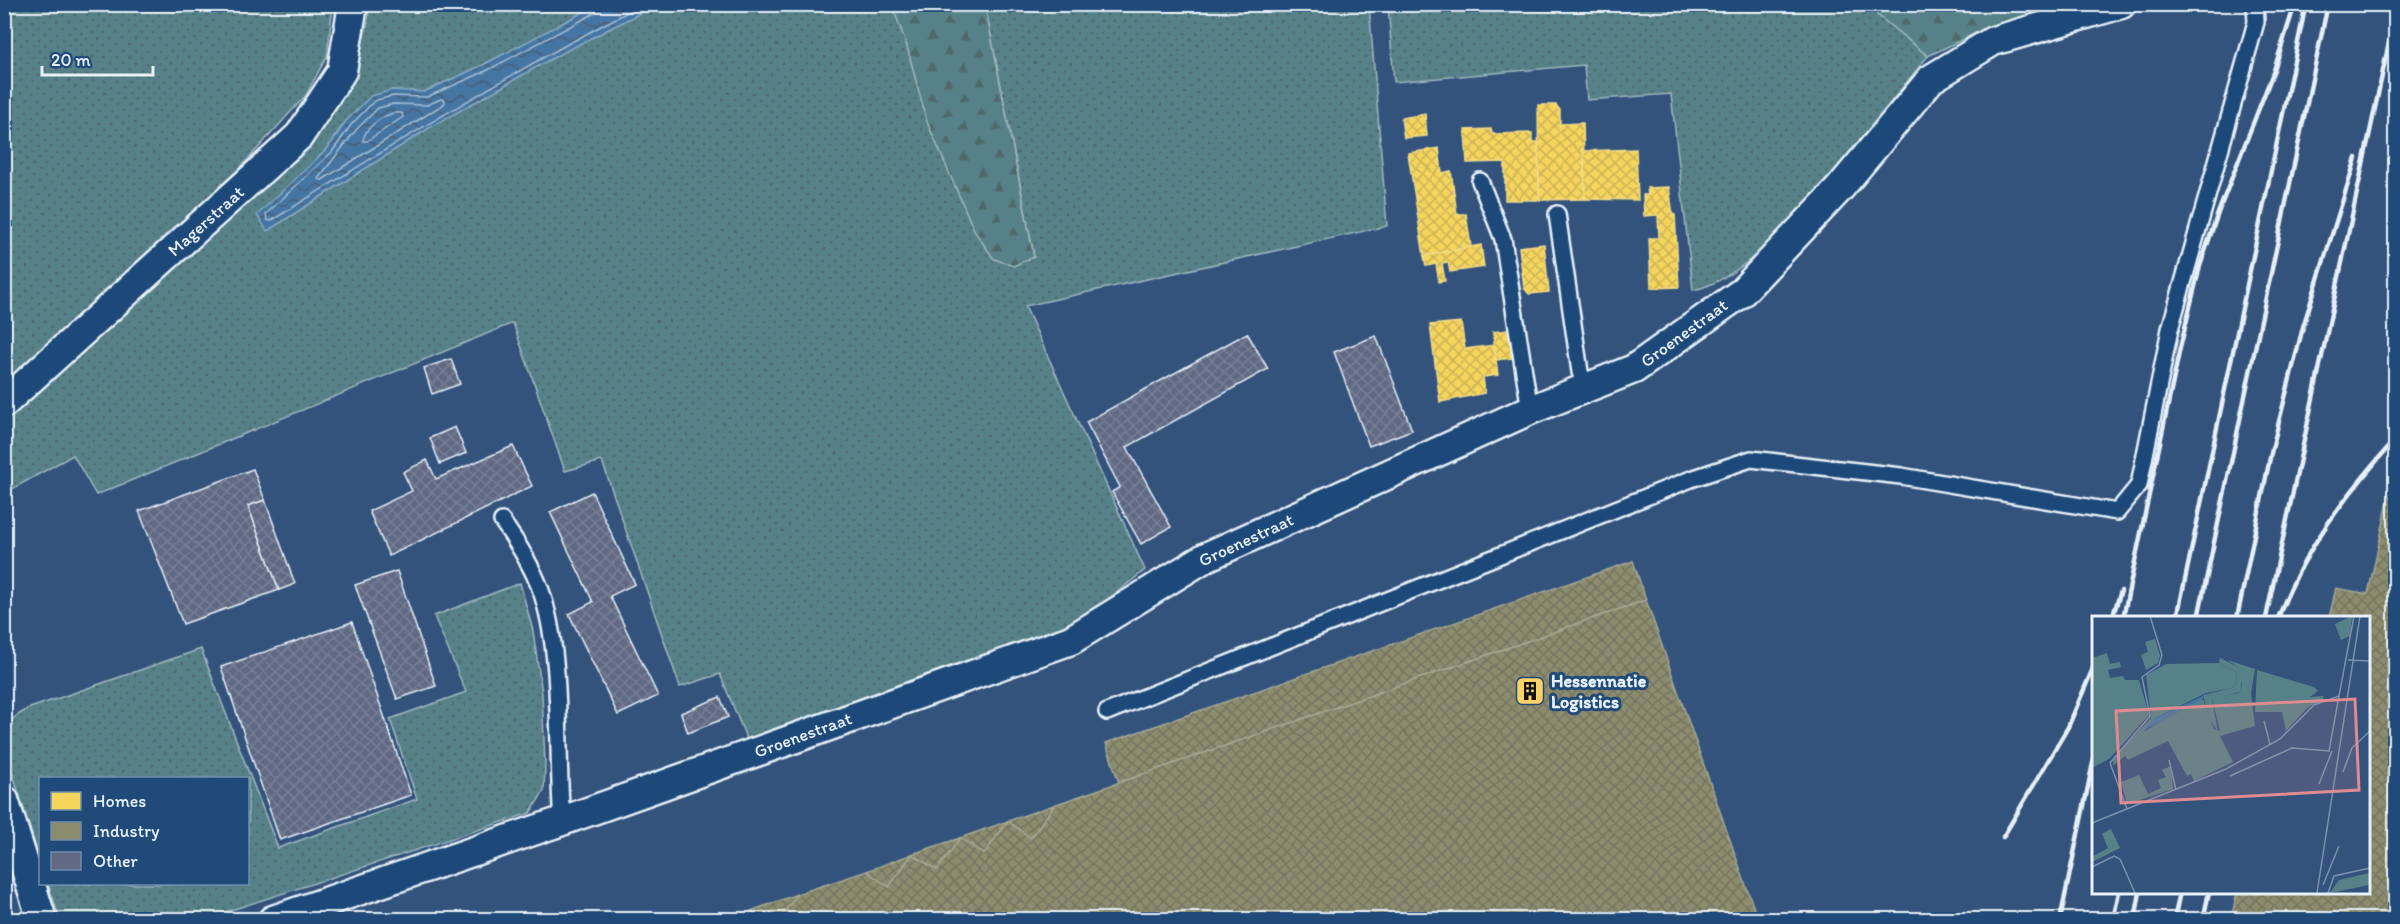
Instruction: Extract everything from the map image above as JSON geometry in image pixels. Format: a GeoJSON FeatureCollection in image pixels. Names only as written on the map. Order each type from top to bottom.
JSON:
{"type":"FeatureCollection","features":[{"type":"Feature","properties":{"kind":"street","name":"Magerstraat"},"geometry":{"type":"LineString","coordinates":[[4,403],[299,136],[342,71],[353,4]]}},
{"type":"Feature","properties":{"kind":"street","name":"Groenestraat"},"geometry":{"type":"LineString","coordinates":[[273,920],[562,821],[1071,640],[1206,557],[1530,410],[1634,369],[1741,293],[1840,188],[1931,79],[1993,40],[2121,4]]}},
{"type":"Feature","properties":{"kind":"street"},"geometry":{"type":"LineString","coordinates":[[4,800],[42,920]]}},
{"type":"Feature","properties":{"kind":"lane"},"geometry":{"type":"LineString","coordinates":[[1107,712],[1691,479],[1751,459],[1901,476],[2117,512],[2139,485],[2170,329],[2256,22],[2255,4]]}},
{"type":"Feature","properties":{"kind":"lane"},"geometry":{"type":"LineString","coordinates":[[1480,181],[1503,238],[1530,410]]}},
{"type":"Feature","properties":{"kind":"lane"},"geometry":{"type":"LineString","coordinates":[[1557,214],[1580,372],[1586,388]]}},
{"type":"Feature","properties":{"kind":"lane"},"geometry":{"type":"LineString","coordinates":[[502,521],[519,544],[540,589],[551,633],[562,821]]}},
{"type":"Feature","properties":{"kind":"green space"},"geometry":{"type":"Polygon","coordinates":[[[5,4],[333,5],[327,56],[306,95],[232,177],[5,382],[5,4]]]}},
{"type":"Feature","properties":{"kind":"green space"},"geometry":{"type":"Polygon","coordinates":[[[892,4],[975,232],[1034,256],[985,5],[1369,5],[1387,226],[1025,306],[1145,570],[1088,615],[1036,641],[747,740],[720,674],[680,687],[602,461],[565,471],[513,323],[96,495],[73,455],[5,493],[5,417],[295,153],[347,93],[368,22],[369,5],[597,5],[483,65],[424,92],[392,90],[346,121],[267,231],[429,128],[556,56],[656,5],[892,4]]]}},
{"type":"Feature","properties":{"kind":"green space"},"geometry":{"type":"Polygon","coordinates":[[[892,5],[985,5],[1034,257],[1013,266],[994,259],[975,232],[927,122],[906,43],[892,5]]]}},
{"type":"Feature","properties":{"kind":"green space"},"geometry":{"type":"Polygon","coordinates":[[[1388,5],[1865,5],[1874,9],[1928,56],[1851,153],[1788,225],[1755,256],[1723,278],[1693,290],[1671,94],[1587,100],[1584,65],[1394,82],[1388,5]]]}},
{"type":"Feature","properties":{"kind":"green space"},"geometry":{"type":"Polygon","coordinates":[[[1865,5],[2067,5],[1980,31],[1928,56],[1865,5]]]}},
{"type":"Feature","properties":{"kind":"green space"},"geometry":{"type":"Polygon","coordinates":[[[520,583],[533,631],[542,693],[544,791],[530,813],[204,919],[60,919],[48,885],[249,885],[249,777],[39,777],[39,858],[5,749],[5,733],[12,719],[30,708],[201,649],[278,848],[417,799],[390,719],[466,692],[434,616],[520,583]]]}},
{"type":"Feature","properties":{"kind":"water"},"geometry":{"type":"Polygon","coordinates":[[[597,5],[656,5],[556,56],[429,128],[267,231],[257,215],[328,148],[346,121],[371,96],[392,90],[424,92],[483,65],[597,5]]]}},
{"type":"Feature","properties":{"kind":"building: Homes"},"geometry":{"type":"Polygon","coordinates":[[[1538,105],[1556,105],[1560,110],[1560,124],[1583,123],[1585,199],[1539,200],[1538,105]]]}},
{"type":"Feature","properties":{"kind":"building: Homes"},"geometry":{"type":"Polygon","coordinates":[[[1425,114],[1427,136],[1404,138],[1401,118],[1425,114]]]}},
{"type":"Feature","properties":{"kind":"building: Homes"},"geometry":{"type":"Polygon","coordinates":[[[1491,129],[1492,134],[1532,133],[1532,142],[1538,142],[1539,200],[1505,200],[1505,162],[1467,163],[1465,130],[1491,129]]]}},
{"type":"Feature","properties":{"kind":"building: Homes"},"geometry":{"type":"Polygon","coordinates":[[[1439,148],[1442,173],[1451,171],[1457,214],[1466,214],[1471,247],[1424,256],[1408,153],[1439,148]]]}},
{"type":"Feature","properties":{"kind":"building: Homes"},"geometry":{"type":"Polygon","coordinates":[[[1636,149],[1638,200],[1585,199],[1584,151],[1636,149]]]}},
{"type":"Feature","properties":{"kind":"building: Homes"},"geometry":{"type":"Polygon","coordinates":[[[1669,187],[1673,215],[1675,215],[1679,287],[1651,288],[1649,238],[1659,238],[1658,215],[1644,216],[1643,195],[1648,195],[1647,188],[1669,187]]]}},
{"type":"Feature","properties":{"kind":"building: Homes"},"geometry":{"type":"Polygon","coordinates":[[[1544,244],[1549,292],[1529,294],[1524,288],[1519,247],[1544,244]]]}},
{"type":"Feature","properties":{"kind":"building: Homes"},"geometry":{"type":"Polygon","coordinates":[[[1481,245],[1484,267],[1450,272],[1448,262],[1442,263],[1445,281],[1439,282],[1436,264],[1426,266],[1424,256],[1481,245]]]}},
{"type":"Feature","properties":{"kind":"building: Homes"},"geometry":{"type":"Polygon","coordinates":[[[1461,322],[1465,349],[1494,345],[1498,375],[1483,377],[1485,393],[1440,402],[1430,325],[1461,322]]]}},
{"type":"Feature","properties":{"kind":"building: Homes"},"geometry":{"type":"Polygon","coordinates":[[[1508,330],[1512,358],[1496,360],[1493,332],[1508,330]]]}},
{"type":"Feature","properties":{"kind":"building: Industry"},"geometry":{"type":"Polygon","coordinates":[[[2389,497],[2396,498],[2396,920],[2231,920],[2237,894],[2370,894],[2370,616],[2329,616],[2336,588],[2368,594],[2389,497]]]}},
{"type":"Feature","properties":{"kind":"building: Industry"},"geometry":{"type":"Polygon","coordinates":[[[1633,561],[1646,600],[1119,783],[1106,743],[1633,561]]]}},
{"type":"Feature","properties":{"kind":"building: Industry","name":"Hessennatie Logistics"},"geometry":{"type":"Polygon","coordinates":[[[1646,600],[1758,920],[779,920],[797,894],[867,871],[889,887],[912,854],[937,870],[960,838],[984,854],[1008,821],[1031,838],[1054,805],[1646,600]]]}},
{"type":"Feature","properties":{"kind":"building: Industry"},"geometry":{"type":"Polygon","coordinates":[[[1054,805],[1031,838],[1008,821],[1054,805]]]}},
{"type":"Feature","properties":{"kind":"building: Industry"},"geometry":{"type":"Polygon","coordinates":[[[1008,821],[984,854],[960,838],[1008,821]]]}},
{"type":"Feature","properties":{"kind":"building: Industry"},"geometry":{"type":"Polygon","coordinates":[[[960,838],[937,870],[912,854],[960,838]]]}},
{"type":"Feature","properties":{"kind":"building: Industry"},"geometry":{"type":"Polygon","coordinates":[[[912,854],[889,887],[867,871],[912,854]]]}},
{"type":"Feature","properties":{"kind":"building: Industry"},"geometry":{"type":"Polygon","coordinates":[[[797,894],[779,920],[763,920],[751,911],[797,894]]]}},
{"type":"Feature","properties":{"kind":"building: Other"},"geometry":{"type":"Polygon","coordinates":[[[1247,333],[1268,369],[1127,447],[1171,527],[1141,544],[1112,492],[1120,487],[1086,422],[1247,333]]]}},
{"type":"Feature","properties":{"kind":"building: Other"},"geometry":{"type":"Polygon","coordinates":[[[1376,336],[1412,430],[1369,446],[1334,352],[1376,336]]]}},
{"type":"Feature","properties":{"kind":"building: Other"},"geometry":{"type":"Polygon","coordinates":[[[451,359],[460,384],[432,394],[424,368],[451,359]]]}},
{"type":"Feature","properties":{"kind":"building: Other"},"geometry":{"type":"Polygon","coordinates":[[[455,427],[466,453],[440,464],[430,438],[455,427]]]}},
{"type":"Feature","properties":{"kind":"building: Other"},"geometry":{"type":"Polygon","coordinates":[[[513,446],[532,486],[389,556],[369,511],[412,491],[403,472],[427,460],[436,479],[513,446]]]}},
{"type":"Feature","properties":{"kind":"building: Other"},"geometry":{"type":"Polygon","coordinates":[[[253,469],[265,500],[248,506],[279,590],[183,624],[139,511],[253,469]]]}},
{"type":"Feature","properties":{"kind":"building: Other"},"geometry":{"type":"Polygon","coordinates":[[[592,492],[635,584],[610,596],[658,696],[618,715],[569,614],[593,602],[550,512],[592,492]]]}},
{"type":"Feature","properties":{"kind":"building: Other"},"geometry":{"type":"Polygon","coordinates":[[[265,500],[295,584],[279,590],[248,506],[265,500]]]}},
{"type":"Feature","properties":{"kind":"building: Other"},"geometry":{"type":"Polygon","coordinates":[[[397,571],[436,686],[397,699],[355,585],[397,571]]]}},
{"type":"Feature","properties":{"kind":"building: Other"},"geometry":{"type":"Polygon","coordinates":[[[352,622],[411,795],[280,840],[221,667],[352,622]]]}},
{"type":"Feature","properties":{"kind":"building: Other"},"geometry":{"type":"Polygon","coordinates":[[[720,697],[728,717],[688,733],[681,713],[720,697]]]}},
{"type":"Feature","properties":{"kind":"railway"},"geometry":{"type":"LineString","coordinates":[[2123,616],[2180,348],[2200,266],[2218,213],[2274,70],[2295,4]]}},
{"type":"Feature","properties":{"kind":"railway"},"geometry":{"type":"LineString","coordinates":[[2177,616],[2306,4]]}},
{"type":"Feature","properties":{"kind":"railway"},"geometry":{"type":"LineString","coordinates":[[2198,616],[2328,4]]}},
{"type":"Feature","properties":{"kind":"railway"},"geometry":{"type":"LineString","coordinates":[[2266,616],[2396,10]]}},
{"type":"Feature","properties":{"kind":"railway"},"geometry":{"type":"LineString","coordinates":[[2237,616],[2271,453],[2303,327],[2356,158]]}},
{"type":"Feature","properties":{"kind":"railway"},"geometry":{"type":"LineString","coordinates":[[2279,616],[2301,568],[2328,523],[2360,480],[2396,438]]}},
{"type":"Feature","properties":{"kind":"railway"},"geometry":{"type":"LineString","coordinates":[[2113,616],[2121,591]]}},
{"type":"Feature","properties":{"kind":"railway"},"geometry":{"type":"LineString","coordinates":[[2003,837],[2068,727],[2092,671]]}},
{"type":"Feature","properties":{"kind":"railway"},"geometry":{"type":"LineString","coordinates":[[2060,920],[2092,768]]}},
{"type":"Feature","properties":{"kind":"railway"},"geometry":{"type":"LineString","coordinates":[[2113,920],[2119,894]]}},
{"type":"Feature","properties":{"kind":"railway"},"geometry":{"type":"LineString","coordinates":[[2135,920],[2140,894]]}},
{"type":"Feature","properties":{"kind":"railway"},"geometry":{"type":"LineString","coordinates":[[2174,920],[2180,894]]}},
{"type":"Feature","properties":{"kind":"railway"},"geometry":{"type":"LineString","coordinates":[[2203,920],[2209,894]]}},
{"type":"Feature","properties":{"kind":"place","name":"Hessennatie Logistics"},"geometry":{"type":"Point","coordinates":[1530,691]}}]}
